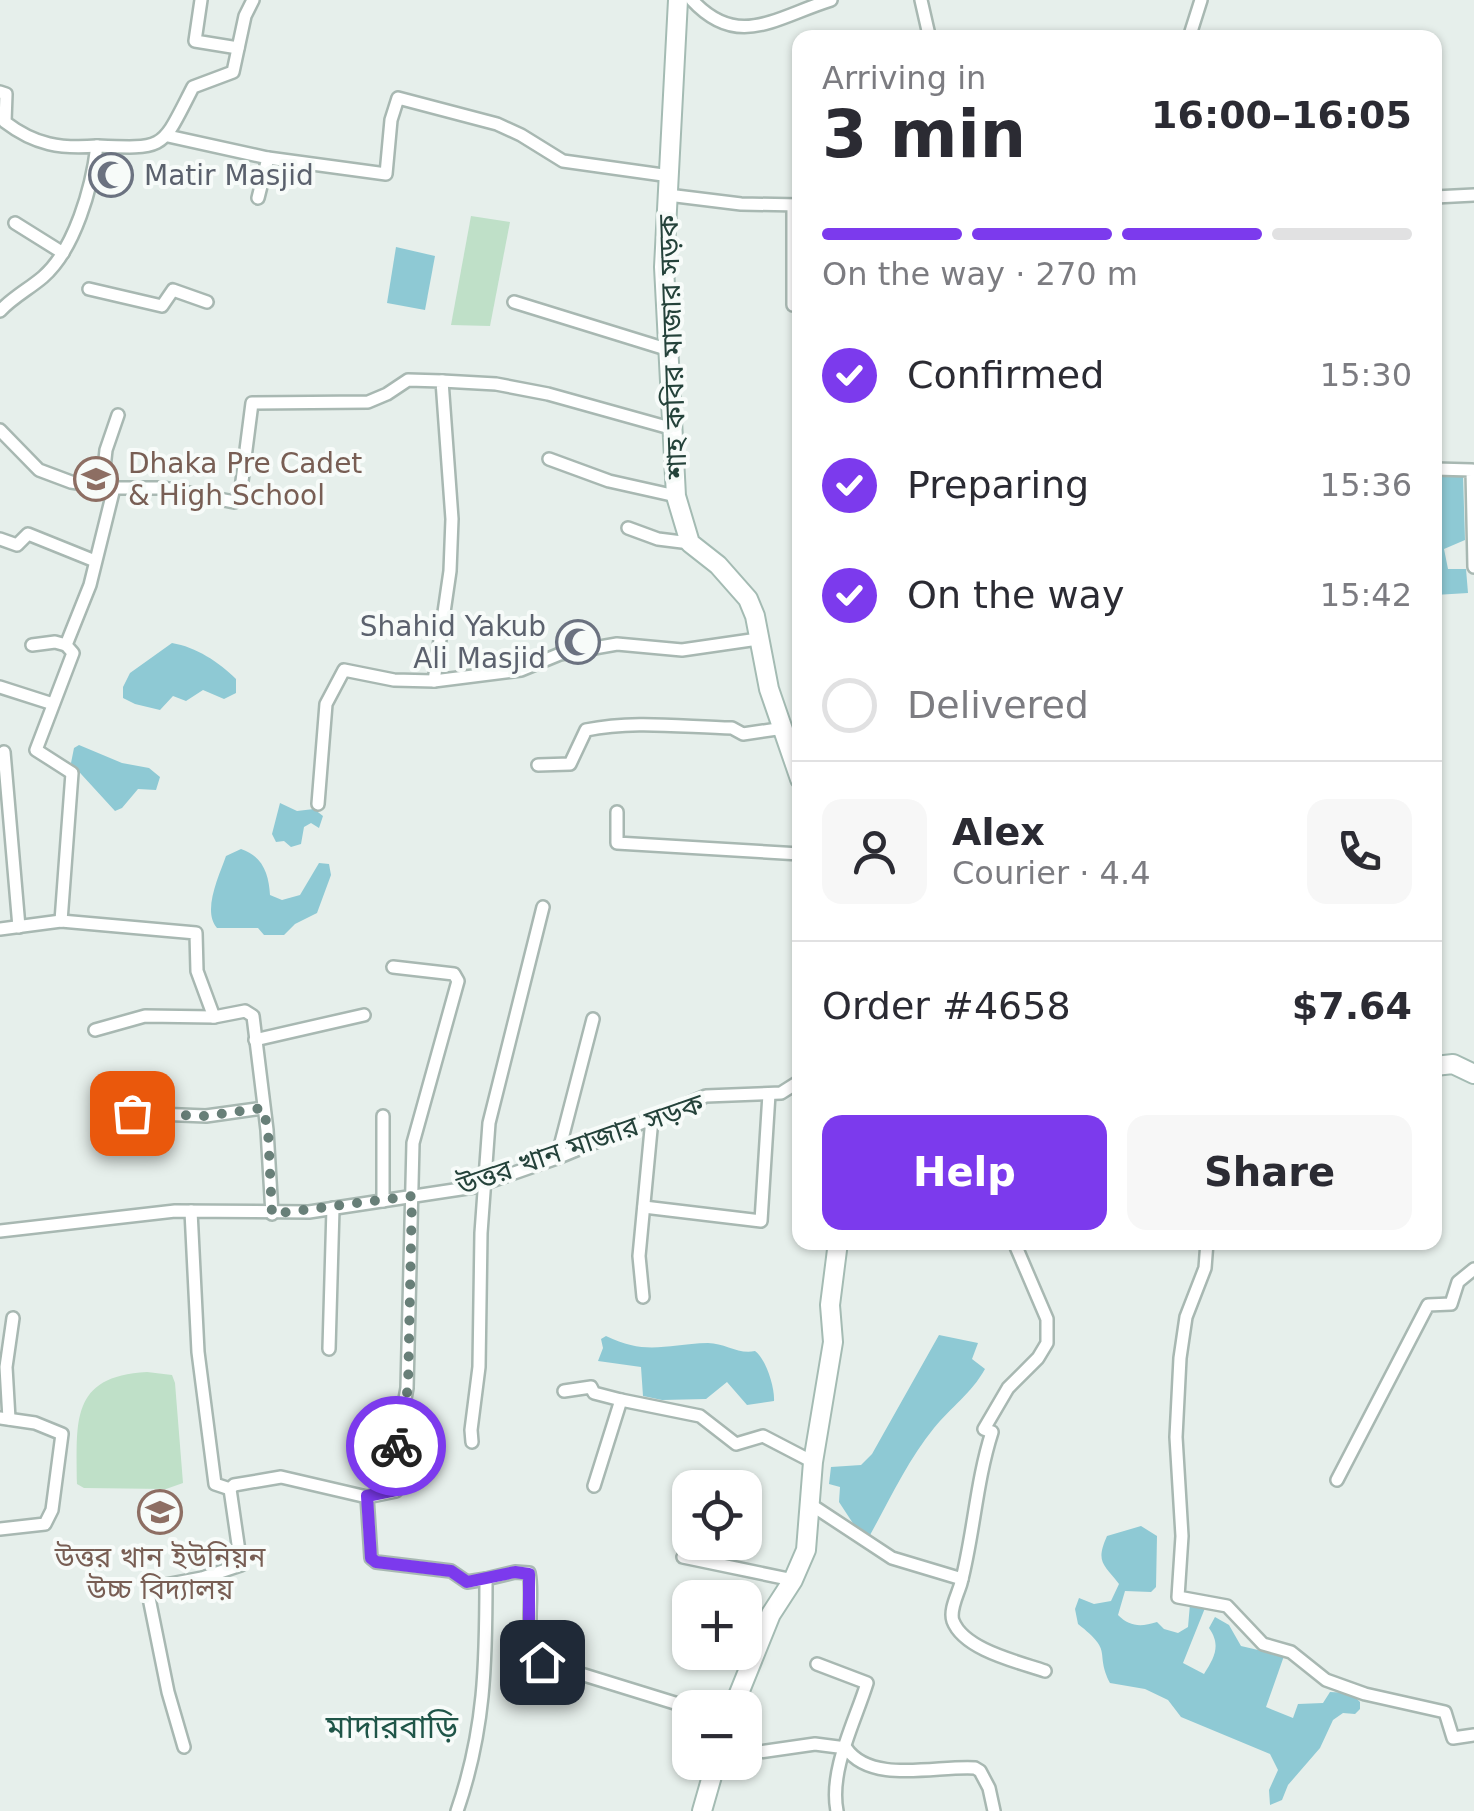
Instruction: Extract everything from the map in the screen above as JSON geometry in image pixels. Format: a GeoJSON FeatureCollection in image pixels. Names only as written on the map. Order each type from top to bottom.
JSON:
{"type":"FeatureCollection","features":[{"type":"Feature","properties":{"kind":"main road","name":"শাহ কবির মাজার সড়ক"},"geometry":{"type":"LineString","coordinates":[[678,0],[664,267],[676,496],[690,543]]}},
{"type":"Feature","properties":{"kind":"main road"},"geometry":{"type":"LineString","coordinates":[[690,543],[739,586],[754,616],[769,689],[792,754]]}},
{"type":"Feature","properties":{"kind":"main road"},"geometry":{"type":"LineString","coordinates":[[1442,1065],[1453,1064],[1474,1074]]}},
{"type":"Feature","properties":{"kind":"main road"},"geometry":{"type":"LineString","coordinates":[[740,1690],[771,1614],[794,1580],[806,1550],[813,1462],[833,1342],[830,1305],[837,1250]]}},
{"type":"Feature","properties":{"kind":"main road"},"geometry":{"type":"LineString","coordinates":[[702,1811],[711,1780]]}},
{"type":"Feature","properties":{"kind":"street"},"geometry":{"type":"LineString","coordinates":[[201,0],[195,41],[238,48]]}},
{"type":"Feature","properties":{"kind":"street"},"geometry":{"type":"LineString","coordinates":[[0,92],[6,94],[5,122],[61,149],[147,148],[168,136],[193,88],[233,72],[244,16],[254,0]]}},
{"type":"Feature","properties":{"kind":"street"},"geometry":{"type":"LineString","coordinates":[[692,0],[720,25],[753,27],[831,0]]}},
{"type":"Feature","properties":{"kind":"street"},"geometry":{"type":"LineString","coordinates":[[921,0],[928,30]]}},
{"type":"Feature","properties":{"kind":"street"},"geometry":{"type":"LineString","coordinates":[[1192,30],[1201,0]]}},
{"type":"Feature","properties":{"kind":"street"},"geometry":{"type":"LineString","coordinates":[[168,136],[268,158],[386,174],[391,120],[398,98],[496,124],[563,161],[669,186],[792,205]]}},
{"type":"Feature","properties":{"kind":"street"},"geometry":{"type":"LineString","coordinates":[[0,311],[13,297],[41,279],[64,253],[74,233],[97,146]]}},
{"type":"Feature","properties":{"kind":"street"},"geometry":{"type":"LineString","coordinates":[[258,198],[268,158]]}},
{"type":"Feature","properties":{"kind":"street"},"geometry":{"type":"LineString","coordinates":[[1442,200],[1474,196]]}},
{"type":"Feature","properties":{"kind":"street"},"geometry":{"type":"LineString","coordinates":[[15,223],[64,253]]}},
{"type":"Feature","properties":{"kind":"street"},"geometry":{"type":"LineString","coordinates":[[89,289],[162,306],[173,290],[207,302]]}},
{"type":"Feature","properties":{"kind":"street"},"geometry":{"type":"LineString","coordinates":[[514,302],[666,348]]}},
{"type":"Feature","properties":{"kind":"street"},"geometry":{"type":"LineString","coordinates":[[0,430],[39,470],[71,482],[108,488],[164,488],[234,502],[240,496],[252,403],[368,402],[408,380],[496,384],[548,394],[670,428]]}},
{"type":"Feature","properties":{"kind":"street"},"geometry":{"type":"LineString","coordinates":[[434,682],[450,571],[452,519],[442,381]]}},
{"type":"Feature","properties":{"kind":"street"},"geometry":{"type":"LineString","coordinates":[[66,645],[106,530],[106,450],[118,415]]}},
{"type":"Feature","properties":{"kind":"street"},"geometry":{"type":"LineString","coordinates":[[549,459],[609,481],[676,496]]}},
{"type":"Feature","properties":{"kind":"street"},"geometry":{"type":"LineString","coordinates":[[1442,469],[1472,470],[1474,567]]}},
{"type":"Feature","properties":{"kind":"street"},"geometry":{"type":"LineString","coordinates":[[628,528],[690,543]]}},
{"type":"Feature","properties":{"kind":"street"},"geometry":{"type":"LineString","coordinates":[[0,539],[17,544],[28,534],[95,561]]}},
{"type":"Feature","properties":{"kind":"street"},"geometry":{"type":"LineString","coordinates":[[318,804],[326,704],[344,670],[394,680],[434,682],[522,670],[560,654],[617,644],[682,650],[758,639]]}},
{"type":"Feature","properties":{"kind":"street"},"geometry":{"type":"LineString","coordinates":[[32,644],[55,642],[74,652],[36,750],[72,773],[61,921]]}},
{"type":"Feature","properties":{"kind":"street"},"geometry":{"type":"LineString","coordinates":[[0,687],[53,704]]}},
{"type":"Feature","properties":{"kind":"street"},"geometry":{"type":"LineString","coordinates":[[538,765],[570,764],[586,730],[616,724],[732,728],[743,734],[784,728]]}},
{"type":"Feature","properties":{"kind":"street"},"geometry":{"type":"LineString","coordinates":[[4,752],[19,927]]}},
{"type":"Feature","properties":{"kind":"street"},"geometry":{"type":"LineString","coordinates":[[617,812],[617,843],[792,854]]}},
{"type":"Feature","properties":{"kind":"street"},"geometry":{"type":"LineString","coordinates":[[472,1442],[479,1367],[489,1122],[543,907]]}},
{"type":"Feature","properties":{"kind":"street"},"geometry":{"type":"LineString","coordinates":[[0,929],[61,921],[196,933],[196,971],[214,1018]]}},
{"type":"Feature","properties":{"kind":"street"},"geometry":{"type":"LineString","coordinates":[[230,1490],[281,1477],[367,1496],[396,1490],[396,1448],[408,1388],[415,1132],[458,981],[454,974],[393,967]]}},
{"type":"Feature","properties":{"kind":"street"},"geometry":{"type":"LineString","coordinates":[[95,1030],[145,1016],[214,1018],[249,1012],[253,1016],[268,1130],[272,1214]]}},
{"type":"Feature","properties":{"kind":"street"},"geometry":{"type":"LineString","coordinates":[[255,1040],[364,1015]]}},
{"type":"Feature","properties":{"kind":"street"},"geometry":{"type":"LineString","coordinates":[[558,1158],[593,1019]]}},
{"type":"Feature","properties":{"kind":"street","name":"উত্তর খান মাজার সড়ক"},"geometry":{"type":"LineString","coordinates":[[0,1231],[191,1210],[272,1214],[484,1184],[558,1158],[706,1096],[781,1093],[792,1086]]}},
{"type":"Feature","properties":{"kind":"street"},"geometry":{"type":"LineString","coordinates":[[644,1207],[761,1221],[769,1094]]}},
{"type":"Feature","properties":{"kind":"street"},"geometry":{"type":"LineString","coordinates":[[132,1113],[206,1116],[263,1108]]}},
{"type":"Feature","properties":{"kind":"street"},"geometry":{"type":"LineString","coordinates":[[383,1116],[383,1201]]}},
{"type":"Feature","properties":{"kind":"street"},"geometry":{"type":"LineString","coordinates":[[642,1296],[639,1256],[652,1119]]}},
{"type":"Feature","properties":{"kind":"street"},"geometry":{"type":"LineString","coordinates":[[330,1350],[333,1208]]}},
{"type":"Feature","properties":{"kind":"street"},"geometry":{"type":"LineString","coordinates":[[191,1210],[198,1352],[215,1484],[230,1490]]}},
{"type":"Feature","properties":{"kind":"street"},"geometry":{"type":"LineString","coordinates":[[1017,1250],[1049,1332],[1038,1358],[1008,1388],[984,1429],[992,1432],[980,1472],[962,1579],[952,1614],[954,1623],[990,1654],[1045,1671]]}},
{"type":"Feature","properties":{"kind":"street"},"geometry":{"type":"LineString","coordinates":[[1206,1250],[1205,1268],[1186,1317],[1180,1358],[1176,1436],[1182,1536],[1178,1597],[1227,1606],[1263,1644],[1291,1652],[1326,1680],[1365,1694],[1446,1712],[1453,1738],[1474,1735]]}},
{"type":"Feature","properties":{"kind":"street"},"geometry":{"type":"LineString","coordinates":[[1337,1480],[1428,1305],[1451,1304],[1458,1282],[1474,1269]]}},
{"type":"Feature","properties":{"kind":"street"},"geometry":{"type":"LineString","coordinates":[[0,1530],[45,1524],[52,1510],[62,1442],[62,1434],[35,1422],[4,1419],[13,1318]]}},
{"type":"Feature","properties":{"kind":"street"},"geometry":{"type":"LineString","coordinates":[[564,1391],[591,1387],[594,1393],[620,1400],[700,1416],[736,1444],[764,1436],[813,1462]]}},
{"type":"Feature","properties":{"kind":"street"},"geometry":{"type":"LineString","coordinates":[[594,1486],[620,1400]]}},
{"type":"Feature","properties":{"kind":"street"},"geometry":{"type":"LineString","coordinates":[[184,1747],[168,1692],[149,1588],[202,1578],[241,1565],[230,1490]]}},
{"type":"Feature","properties":{"kind":"street"},"geometry":{"type":"LineString","coordinates":[[367,1496],[371,1558],[376,1562],[451,1571],[467,1582],[515,1572],[532,1577],[529,1621],[537,1658],[672,1702]]}},
{"type":"Feature","properties":{"kind":"street"},"geometry":{"type":"LineString","coordinates":[[810,1504],[892,1558],[962,1579]]}},
{"type":"Feature","properties":{"kind":"street"},"geometry":{"type":"LineString","coordinates":[[693,1560],[794,1580]]}},
{"type":"Feature","properties":{"kind":"street"},"geometry":{"type":"LineString","coordinates":[[457,1811],[466,1786],[485,1690],[486,1579]]}},
{"type":"Feature","properties":{"kind":"street"},"geometry":{"type":"LineString","coordinates":[[817,1664],[866,1683],[836,1786],[838,1811]]}},
{"type":"Feature","properties":{"kind":"street"},"geometry":{"type":"LineString","coordinates":[[762,1752],[815,1744],[846,1748],[864,1762],[911,1772],[975,1768],[980,1770],[988,1788],[994,1811]]}},
{"type":"Feature","properties":{"kind":"green space"},"geometry":{"type":"Polygon","coordinates":[[[471,216],[510,222],[490,326],[451,325],[471,216]]]}},
{"type":"Feature","properties":{"kind":"green space"},"geometry":{"type":"Polygon","coordinates":[[[122,1375],[172,1375],[175,1383],[183,1483],[166,1489],[84,1488],[77,1484],[79,1423],[91,1393],[122,1375]]]}},
{"type":"Feature","properties":{"kind":"water"},"geometry":{"type":"Polygon","coordinates":[[[396,247],[435,256],[425,310],[387,303],[396,247]]]}},
{"type":"Feature","properties":{"kind":"water"},"geometry":{"type":"Polygon","coordinates":[[[1442,474],[1463,475],[1465,540],[1444,549],[1448,569],[1466,569],[1468,593],[1442,595],[1442,474]]]}},
{"type":"Feature","properties":{"kind":"water"},"geometry":{"type":"Polygon","coordinates":[[[172,643],[198,652],[222,667],[236,679],[236,693],[224,699],[203,690],[186,701],[173,696],[160,710],[123,698],[130,673],[172,643]]]}},
{"type":"Feature","properties":{"kind":"water"},"geometry":{"type":"Polygon","coordinates":[[[79,745],[122,763],[149,768],[160,777],[156,790],[138,789],[115,811],[71,763],[74,748],[79,745]]]}},
{"type":"Feature","properties":{"kind":"water"},"geometry":{"type":"Polygon","coordinates":[[[280,803],[297,811],[314,809],[323,816],[319,828],[311,823],[304,827],[301,844],[291,847],[284,841],[276,842],[272,834],[280,803]]]}},
{"type":"Feature","properties":{"kind":"water"},"geometry":{"type":"Polygon","coordinates":[[[241,849],[260,861],[270,895],[282,900],[300,895],[319,863],[329,864],[331,875],[317,913],[295,924],[284,935],[264,935],[258,928],[217,928],[211,912],[216,883],[226,856],[241,849]]]}},
{"type":"Feature","properties":{"kind":"water"},"geometry":{"type":"Polygon","coordinates":[[[939,1335],[978,1343],[972,1359],[985,1369],[925,1440],[870,1535],[860,1534],[839,1502],[840,1487],[829,1484],[831,1467],[861,1465],[872,1454],[939,1335]]]}},
{"type":"Feature","properties":{"kind":"water"},"geometry":{"type":"Polygon","coordinates":[[[606,1336],[633,1346],[708,1343],[755,1351],[769,1374],[774,1401],[747,1405],[727,1382],[706,1399],[662,1400],[643,1396],[641,1367],[598,1361],[603,1348],[601,1339],[606,1336]]]}},
{"type":"Feature","properties":{"kind":"water"},"geometry":{"type":"Polygon","coordinates":[[[1141,1526],[1157,1536],[1156,1587],[1151,1592],[1125,1591],[1118,1615],[1122,1619],[1136,1625],[1157,1622],[1178,1633],[1188,1627],[1190,1604],[1205,1608],[1183,1663],[1204,1674],[1215,1651],[1209,1628],[1215,1617],[1229,1625],[1241,1646],[1284,1656],[1266,1707],[1293,1718],[1298,1704],[1323,1703],[1330,1692],[1351,1693],[1360,1702],[1355,1714],[1343,1713],[1333,1720],[1320,1748],[1288,1785],[1282,1800],[1270,1805],[1269,1790],[1278,1770],[1270,1754],[1181,1717],[1168,1700],[1145,1689],[1110,1683],[1100,1647],[1078,1624],[1075,1609],[1079,1598],[1094,1604],[1111,1601],[1119,1584],[1102,1558],[1107,1536],[1141,1526]]]}},
{"type":"Feature","properties":{"kind":"way so far"},"geometry":{"type":"LineString","coordinates":[[132,1113],[206,1116],[263,1108],[268,1130],[272,1214],[412,1196],[408,1388],[396,1446]]}},
{"type":"Feature","properties":{"kind":"place","name":"Matir Masjid"},"geometry":{"type":"Point","coordinates":[111,175]}},
{"type":"Feature","properties":{"kind":"place","name":"Dhaka Pre Cadet & High School"},"geometry":{"type":"Point","coordinates":[96,479]}},
{"type":"Feature","properties":{"kind":"place","name":"Shahid Yakub Ali Masjid"},"geometry":{"type":"Point","coordinates":[578,642]}},
{"type":"Feature","properties":{"kind":"place","name":"উত্তর খান ইউনিয়ন উচ্চ বিদ্যালয়"},"geometry":{"type":"Point","coordinates":[160,1512]}},
{"type":"Feature","properties":{"kind":"district","name":"মাদারবাড়ি"},"geometry":{"type":"Point","coordinates":[392,1727]}},
{"type":"Feature","properties":{"kind":"route"},"geometry":{"type":"LineString","coordinates":[[396,1446],[396,1490],[367,1496],[371,1558],[376,1562],[451,1571],[467,1582],[515,1572],[529,1574],[529,1621],[537,1658],[542,1662]]}}]}
